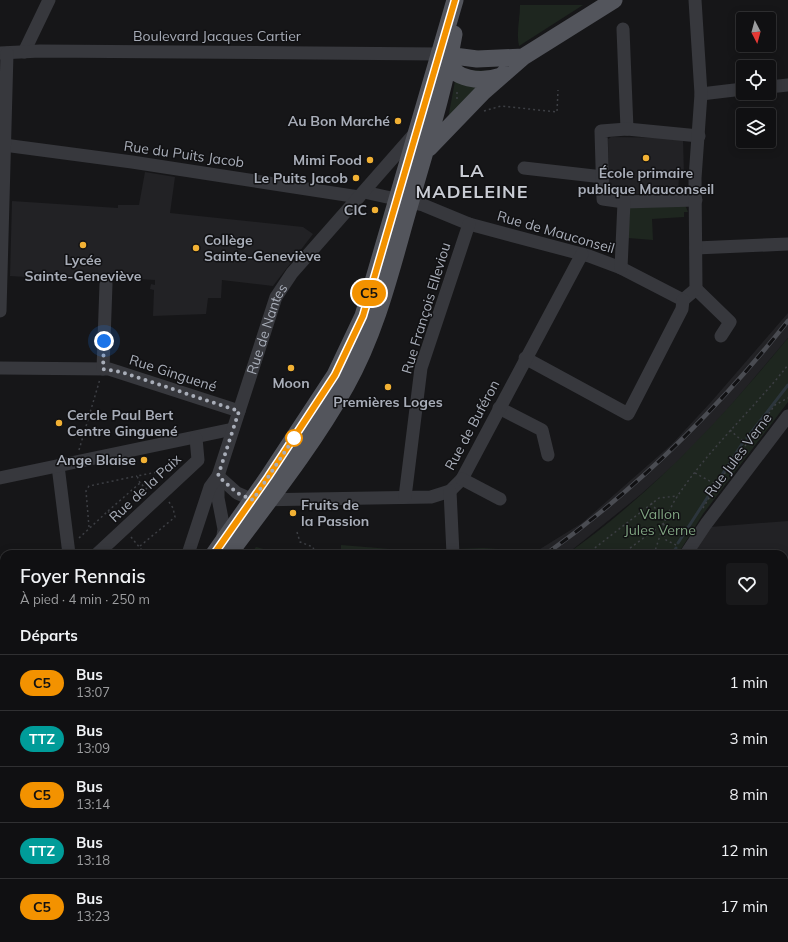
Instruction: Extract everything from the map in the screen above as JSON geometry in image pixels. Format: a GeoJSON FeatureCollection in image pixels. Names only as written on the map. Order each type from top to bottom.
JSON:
{"type":"FeatureCollection","features":[{"type":"Feature","properties":{"kind":"main road","name":"Rue de Nantes"},"geometry":{"type":"LineString","coordinates":[[222,550],[261,499],[335,375],[363,316],[403,201],[425,153],[455,0]]}},
{"type":"Feature","properties":{"kind":"main road","name":"Rue de Nantes"},"geometry":{"type":"LineString","coordinates":[[403,201],[416,132],[444,61],[463,0]]}},
{"type":"Feature","properties":{"kind":"main road"},"geometry":{"type":"LineString","coordinates":[[444,61],[502,64],[519,57],[614,0]]}},
{"type":"Feature","properties":{"kind":"main road"},"geometry":{"type":"LineString","coordinates":[[425,153],[483,92],[504,75],[519,57]]}},
{"type":"Feature","properties":{"kind":"main road"},"geometry":{"type":"LineString","coordinates":[[444,61],[468,78],[479,80],[492,79],[504,75]]}},
{"type":"Feature","properties":{"kind":"street"},"geometry":{"type":"LineString","coordinates":[[24,52],[49,0]]}},
{"type":"Feature","properties":{"kind":"street"},"geometry":{"type":"LineString","coordinates":[[525,358],[628,414],[682,309],[683,300],[696,283],[696,150],[699,136],[701,94],[695,0]]}},
{"type":"Feature","properties":{"kind":"street"},"geometry":{"type":"LineString","coordinates":[[40,51],[41,19]]}},
{"type":"Feature","properties":{"kind":"street"},"geometry":{"type":"LineString","coordinates":[[623,29],[627,129]]}},
{"type":"Feature","properties":{"kind":"street","name":"Boulevard Jacques Cartier"},"geometry":{"type":"LineString","coordinates":[[4,53],[40,51],[444,61]]}},
{"type":"Feature","properties":{"kind":"street"},"geometry":{"type":"LineString","coordinates":[[0,311],[4,145],[4,53]]}},
{"type":"Feature","properties":{"kind":"street"},"geometry":{"type":"LineString","coordinates":[[776,86],[788,85]]}},
{"type":"Feature","properties":{"kind":"street"},"geometry":{"type":"LineString","coordinates":[[701,94],[736,90]]}},
{"type":"Feature","properties":{"kind":"street"},"geometry":{"type":"LineString","coordinates":[[696,200],[624,202],[603,199],[601,131],[627,129],[699,136]]}},
{"type":"Feature","properties":{"kind":"street","name":"Rue de Nantes"},"geometry":{"type":"LineString","coordinates":[[222,550],[224,529],[218,498],[218,476],[276,297],[292,273],[416,132]]}},
{"type":"Feature","properties":{"kind":"street","name":"Rue du Puits Jacob"},"geometry":{"type":"LineString","coordinates":[[4,145],[361,194]]}},
{"type":"Feature","properties":{"kind":"street"},"geometry":{"type":"LineString","coordinates":[[524,168],[602,177]]}},
{"type":"Feature","properties":{"kind":"street","name":"Rue de Mauconseil"},"geometry":{"type":"LineString","coordinates":[[361,194],[403,201],[434,209],[469,224],[582,254],[622,268],[683,300]]}},
{"type":"Feature","properties":{"kind":"street"},"geometry":{"type":"LineString","coordinates":[[622,268],[624,202]]}},
{"type":"Feature","properties":{"kind":"street","name":"Rue François Elleviou"},"geometry":{"type":"LineString","coordinates":[[405,497],[421,368],[469,224]]}},
{"type":"Feature","properties":{"kind":"street"},"geometry":{"type":"LineString","coordinates":[[696,248],[788,244]]}},
{"type":"Feature","properties":{"kind":"street","name":"Rue de Buféron"},"geometry":{"type":"LineString","coordinates":[[261,499],[437,496],[450,491],[462,479],[525,358],[582,254]]}},
{"type":"Feature","properties":{"kind":"street"},"geometry":{"type":"LineString","coordinates":[[696,283],[730,322],[721,336]]}},
{"type":"Feature","properties":{"kind":"street"},"geometry":{"type":"LineString","coordinates":[[103,369],[106,284]]}},
{"type":"Feature","properties":{"kind":"street","name":"Rue Ginguené"},"geometry":{"type":"LineString","coordinates":[[0,368],[51,370],[103,369],[121,372],[239,411]]}},
{"type":"Feature","properties":{"kind":"street"},"geometry":{"type":"LineString","coordinates":[[499,408],[542,430],[548,455]]}},
{"type":"Feature","properties":{"kind":"street","name":"Rue Jules Verne"},"geometry":{"type":"LineString","coordinates":[[683,550],[706,524],[788,416]]}},
{"type":"Feature","properties":{"kind":"street"},"geometry":{"type":"LineString","coordinates":[[0,478],[233,429]]}},
{"type":"Feature","properties":{"kind":"street","name":"Rue de la Paix"},"geometry":{"type":"LineString","coordinates":[[102,550],[183,476],[198,460],[196,438]]}},
{"type":"Feature","properties":{"kind":"street"},"geometry":{"type":"LineString","coordinates":[[58,466],[68,550]]}},
{"type":"Feature","properties":{"kind":"street"},"geometry":{"type":"LineString","coordinates":[[218,476],[237,493],[261,499]]}},
{"type":"Feature","properties":{"kind":"street","name":"Rue de Nantes"},"geometry":{"type":"LineString","coordinates":[[189,550],[210,487],[218,476]]}},
{"type":"Feature","properties":{"kind":"street"},"geometry":{"type":"LineString","coordinates":[[462,479],[500,499]]}},
{"type":"Feature","properties":{"kind":"street"},"geometry":{"type":"LineString","coordinates":[[450,491],[453,550]]}},
{"type":"Feature","properties":{"kind":"path"},"geometry":{"type":"LineString","coordinates":[[444,61],[459,106],[463,112]]}},
{"type":"Feature","properties":{"kind":"path"},"geometry":{"type":"LineString","coordinates":[[483,111],[501,106],[557,112],[558,90]]}},
{"type":"Feature","properties":{"kind":"path"},"geometry":{"type":"LineString","coordinates":[[655,550],[665,520],[678,496],[730,430],[788,365]]}},
{"type":"Feature","properties":{"kind":"path"},"geometry":{"type":"LineString","coordinates":[[80,447],[103,369]]}},
{"type":"Feature","properties":{"kind":"path"},"geometry":{"type":"LineString","coordinates":[[702,509],[717,485],[776,405],[788,398]]}},
{"type":"Feature","properties":{"kind":"path"},"geometry":{"type":"LineString","coordinates":[[730,430],[740,439],[754,443]]}},
{"type":"Feature","properties":{"kind":"path"},"geometry":{"type":"LineString","coordinates":[[90,528],[86,490],[89,486],[171,468],[183,476]]}},
{"type":"Feature","properties":{"kind":"path"},"geometry":{"type":"LineString","coordinates":[[695,473],[717,485]]}},
{"type":"Feature","properties":{"kind":"path"},"geometry":{"type":"LineString","coordinates":[[137,476],[140,482],[173,508],[175,517],[140,546]]}},
{"type":"Feature","properties":{"kind":"path"},"geometry":{"type":"LineString","coordinates":[[108,511],[140,482]]}},
{"type":"Feature","properties":{"kind":"path"},"geometry":{"type":"LineString","coordinates":[[592,550],[651,503],[659,498],[678,496]]}},
{"type":"Feature","properties":{"kind":"path"},"geometry":{"type":"LineString","coordinates":[[651,503],[665,520]]}},
{"type":"Feature","properties":{"kind":"path"},"geometry":{"type":"LineString","coordinates":[[627,550],[664,523]]}},
{"type":"Feature","properties":{"kind":"path"},"geometry":{"type":"LineString","coordinates":[[662,529],[666,540],[683,550]]}},
{"type":"Feature","properties":{"kind":"path"},"geometry":{"type":"LineString","coordinates":[[297,532],[300,542],[313,547],[314,550]]}},
{"type":"Feature","properties":{"kind":"shaded area","name":"École primaire publique Mauconseil"},"geometry":{"type":"Polygon","coordinates":[[[611,137],[683,138],[684,177],[679,177],[678,193],[644,194],[644,196],[643,194],[609,195],[608,139],[611,137]]]}},
{"type":"Feature","properties":{"kind":"shaded area"},"geometry":{"type":"Polygon","coordinates":[[[145,172],[175,177],[170,213],[303,227],[313,234],[273,286],[222,280],[221,298],[208,298],[206,314],[153,316],[154,290],[150,289],[151,284],[155,285],[155,280],[140,279],[140,282],[134,282],[134,279],[104,277],[104,282],[10,276],[12,201],[118,208],[118,205],[139,205],[145,172]]]}},
{"type":"Feature","properties":{"kind":"shaded area"},"geometry":{"type":"Polygon","coordinates":[[[788,313],[788,338],[722,416],[683,457],[640,495],[572,550],[538,550],[582,523],[672,444],[711,402],[788,313]]]}},
{"type":"Feature","properties":{"kind":"shaded area"},"geometry":{"type":"Polygon","coordinates":[[[788,521],[788,550],[696,550],[710,527],[788,521]]]}},
{"type":"Feature","properties":{"kind":"green space"},"geometry":{"type":"Polygon","coordinates":[[[520,5],[583,5],[519,46],[518,31],[520,5]]]}},
{"type":"Feature","properties":{"kind":"green space"},"geometry":{"type":"Polygon","coordinates":[[[457,70],[500,71],[447,124],[457,70]]]}},
{"type":"Feature","properties":{"kind":"green space"},"geometry":{"type":"Polygon","coordinates":[[[685,205],[688,212],[684,212],[684,217],[652,219],[653,240],[628,238],[630,206],[685,205]]]}},
{"type":"Feature","properties":{"kind":"green space","name":"Vallon Jules Verne"},"geometry":{"type":"Polygon","coordinates":[[[788,338],[788,402],[703,514],[680,550],[572,550],[628,506],[685,454],[763,368],[788,338]]]}},
{"type":"Feature","properties":{"kind":"green space"},"geometry":{"type":"Polygon","coordinates":[[[341,545],[402,550],[341,550],[341,545]]]}},
{"type":"Feature","properties":{"kind":"green space"},"geometry":{"type":"Polygon","coordinates":[[[256,547],[268,550],[254,550],[256,547]]]}},
{"type":"Feature","properties":{"kind":"green space"},"geometry":{"type":"Polygon","coordinates":[[[483,548],[512,550],[458,550],[483,548]]]}},
{"type":"Feature","properties":{"kind":"green space"},"geometry":{"type":"Polygon","coordinates":[[[448,549],[448,550],[402,550],[448,549]]]}},
{"type":"Feature","properties":{"kind":"waterway"},"geometry":{"type":"LineString","coordinates":[[747,438],[788,385]]}},
{"type":"Feature","properties":{"kind":"waterway"},"geometry":{"type":"LineString","coordinates":[[678,543],[742,444]]}},
{"type":"Feature","properties":{"kind":"railway"},"geometry":{"type":"LineString","coordinates":[[551,550],[613,502],[675,446],[734,385],[788,321]]}},
{"type":"Feature","properties":{"kind":"bus line","name":"C5"},"geometry":{"type":"LineString","coordinates":[[217,550],[268,477],[335,375],[363,316],[455,0]]}},
{"type":"Feature","properties":{"kind":"place","name":"Au Bon Marché"},"geometry":{"type":"Point","coordinates":[398,121]}},
{"type":"Feature","properties":{"kind":"place","name":"École primaire publique Mauconseil"},"geometry":{"type":"Point","coordinates":[646,158]}},
{"type":"Feature","properties":{"kind":"place","name":"Mimi Food"},"geometry":{"type":"Point","coordinates":[370,160]}},
{"type":"Feature","properties":{"kind":"place","name":"Le Puits Jacob"},"geometry":{"type":"Point","coordinates":[356,178]}},
{"type":"Feature","properties":{"kind":"place","name":"CIC"},"geometry":{"type":"Point","coordinates":[375,210]}},
{"type":"Feature","properties":{"kind":"place","name":"Lycée Sainte-Geneviève"},"geometry":{"type":"Point","coordinates":[83,245]}},
{"type":"Feature","properties":{"kind":"place","name":"Collège Sainte-Geneviève"},"geometry":{"type":"Point","coordinates":[196,248]}},
{"type":"Feature","properties":{"kind":"place","name":"Moon"},"geometry":{"type":"Point","coordinates":[291,368]}},
{"type":"Feature","properties":{"kind":"place","name":"Premières Loges"},"geometry":{"type":"Point","coordinates":[388,387]}},
{"type":"Feature","properties":{"kind":"place","name":"Cercle Paul Bert Centre Ginguené"},"geometry":{"type":"Point","coordinates":[59,423]}},
{"type":"Feature","properties":{"kind":"place","name":"Ange Blaise"},"geometry":{"type":"Point","coordinates":[144,460]}},
{"type":"Feature","properties":{"kind":"place","name":"Fruits de la Passion"},"geometry":{"type":"Point","coordinates":[293,513]}},
{"type":"Feature","properties":{"kind":"district","name":"LA MADELEINE"},"geometry":{"type":"Point","coordinates":[472,181]}},
{"type":"Feature","properties":{"kind":"route"},"geometry":{"type":"LineString","coordinates":[[104,341],[103,369],[121,372],[239,411],[218,476],[237,493],[253,500],[294,438]]}}]}
